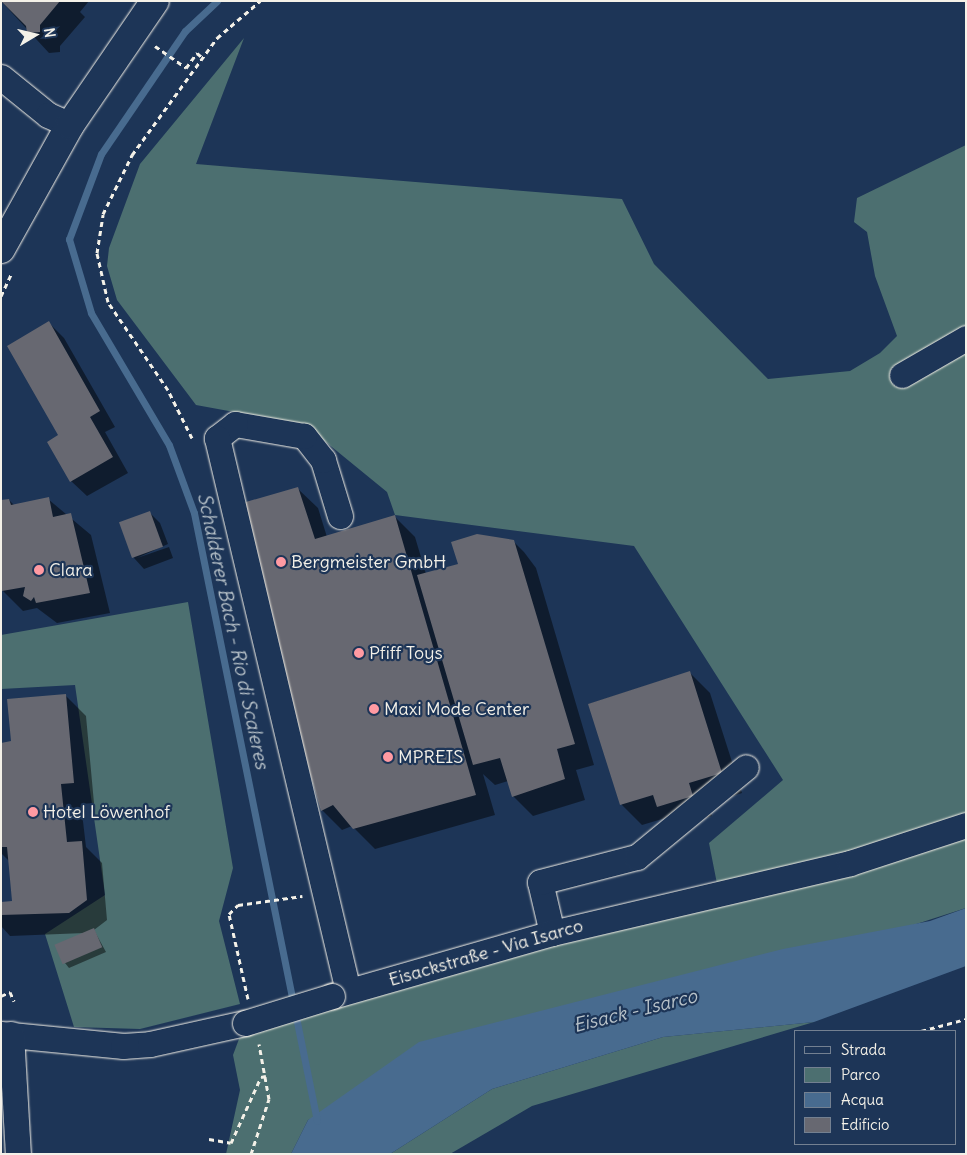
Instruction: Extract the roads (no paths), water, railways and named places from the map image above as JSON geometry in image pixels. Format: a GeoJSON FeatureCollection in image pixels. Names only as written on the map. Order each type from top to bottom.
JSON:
{"type":"FeatureCollection","features":[{"type":"Feature","properties":{"kind":"main road"},"geometry":{"type":"LineString","coordinates":[[1,249],[70,126],[155,1]]}},
{"type":"Feature","properties":{"kind":"street"},"geometry":{"type":"LineString","coordinates":[[1,77],[48,115],[70,126]]}},
{"type":"Feature","properties":{"kind":"street"},"geometry":{"type":"LineString","coordinates":[[902,375],[966,338]]}},
{"type":"Feature","properties":{"kind":"street"},"geometry":{"type":"LineString","coordinates":[[340,516],[323,460],[304,436],[235,424],[217,438],[340,994]]}},
{"type":"Feature","properties":{"kind":"street"},"geometry":{"type":"LineString","coordinates":[[552,933],[540,882],[636,857],[746,767]]}},
{"type":"Feature","properties":{"kind":"street","name":"Eisackstraße - Via Isarco"},"geometry":{"type":"LineString","coordinates":[[6,1034],[123,1046],[150,1044],[245,1022],[552,933],[850,863],[966,825]]}},
{"type":"Feature","properties":{"kind":"street"},"geometry":{"type":"LineString","coordinates":[[6,1034],[18,1154]]}},
{"type":"Feature","properties":{"kind":"water","name":"Eisack - Isarco"},"geometry":{"type":"Polygon","coordinates":[[[966,908],[966,966],[814,1022],[663,1037],[492,1089],[390,1154],[291,1154],[308,1120],[419,1042],[783,949],[930,921],[966,908]]]}},
{"type":"Feature","properties":{"kind":"waterway","name":"Schalderer Bach - Rio di Scaleres"},"geometry":{"type":"LineString","coordinates":[[217,1],[185,31],[101,154],[69,239],[91,313],[169,445],[194,513],[317,1121]]}},
{"type":"Feature","properties":{"kind":"place","name":"Bergmeister GmbH"},"geometry":{"type":"Point","coordinates":[281,562]}},
{"type":"Feature","properties":{"kind":"place","name":"Clara"},"geometry":{"type":"Point","coordinates":[39,570]}},
{"type":"Feature","properties":{"kind":"place","name":"Pfiff Toys"},"geometry":{"type":"Point","coordinates":[359,653]}},
{"type":"Feature","properties":{"kind":"place","name":"Maxi Mode Center"},"geometry":{"type":"Point","coordinates":[374,709]}},
{"type":"Feature","properties":{"kind":"place","name":"MPREIS"},"geometry":{"type":"Point","coordinates":[388,757]}},
{"type":"Feature","properties":{"kind":"place","name":"Hotel Löwenhof"},"geometry":{"type":"Point","coordinates":[33,812]}}]}
